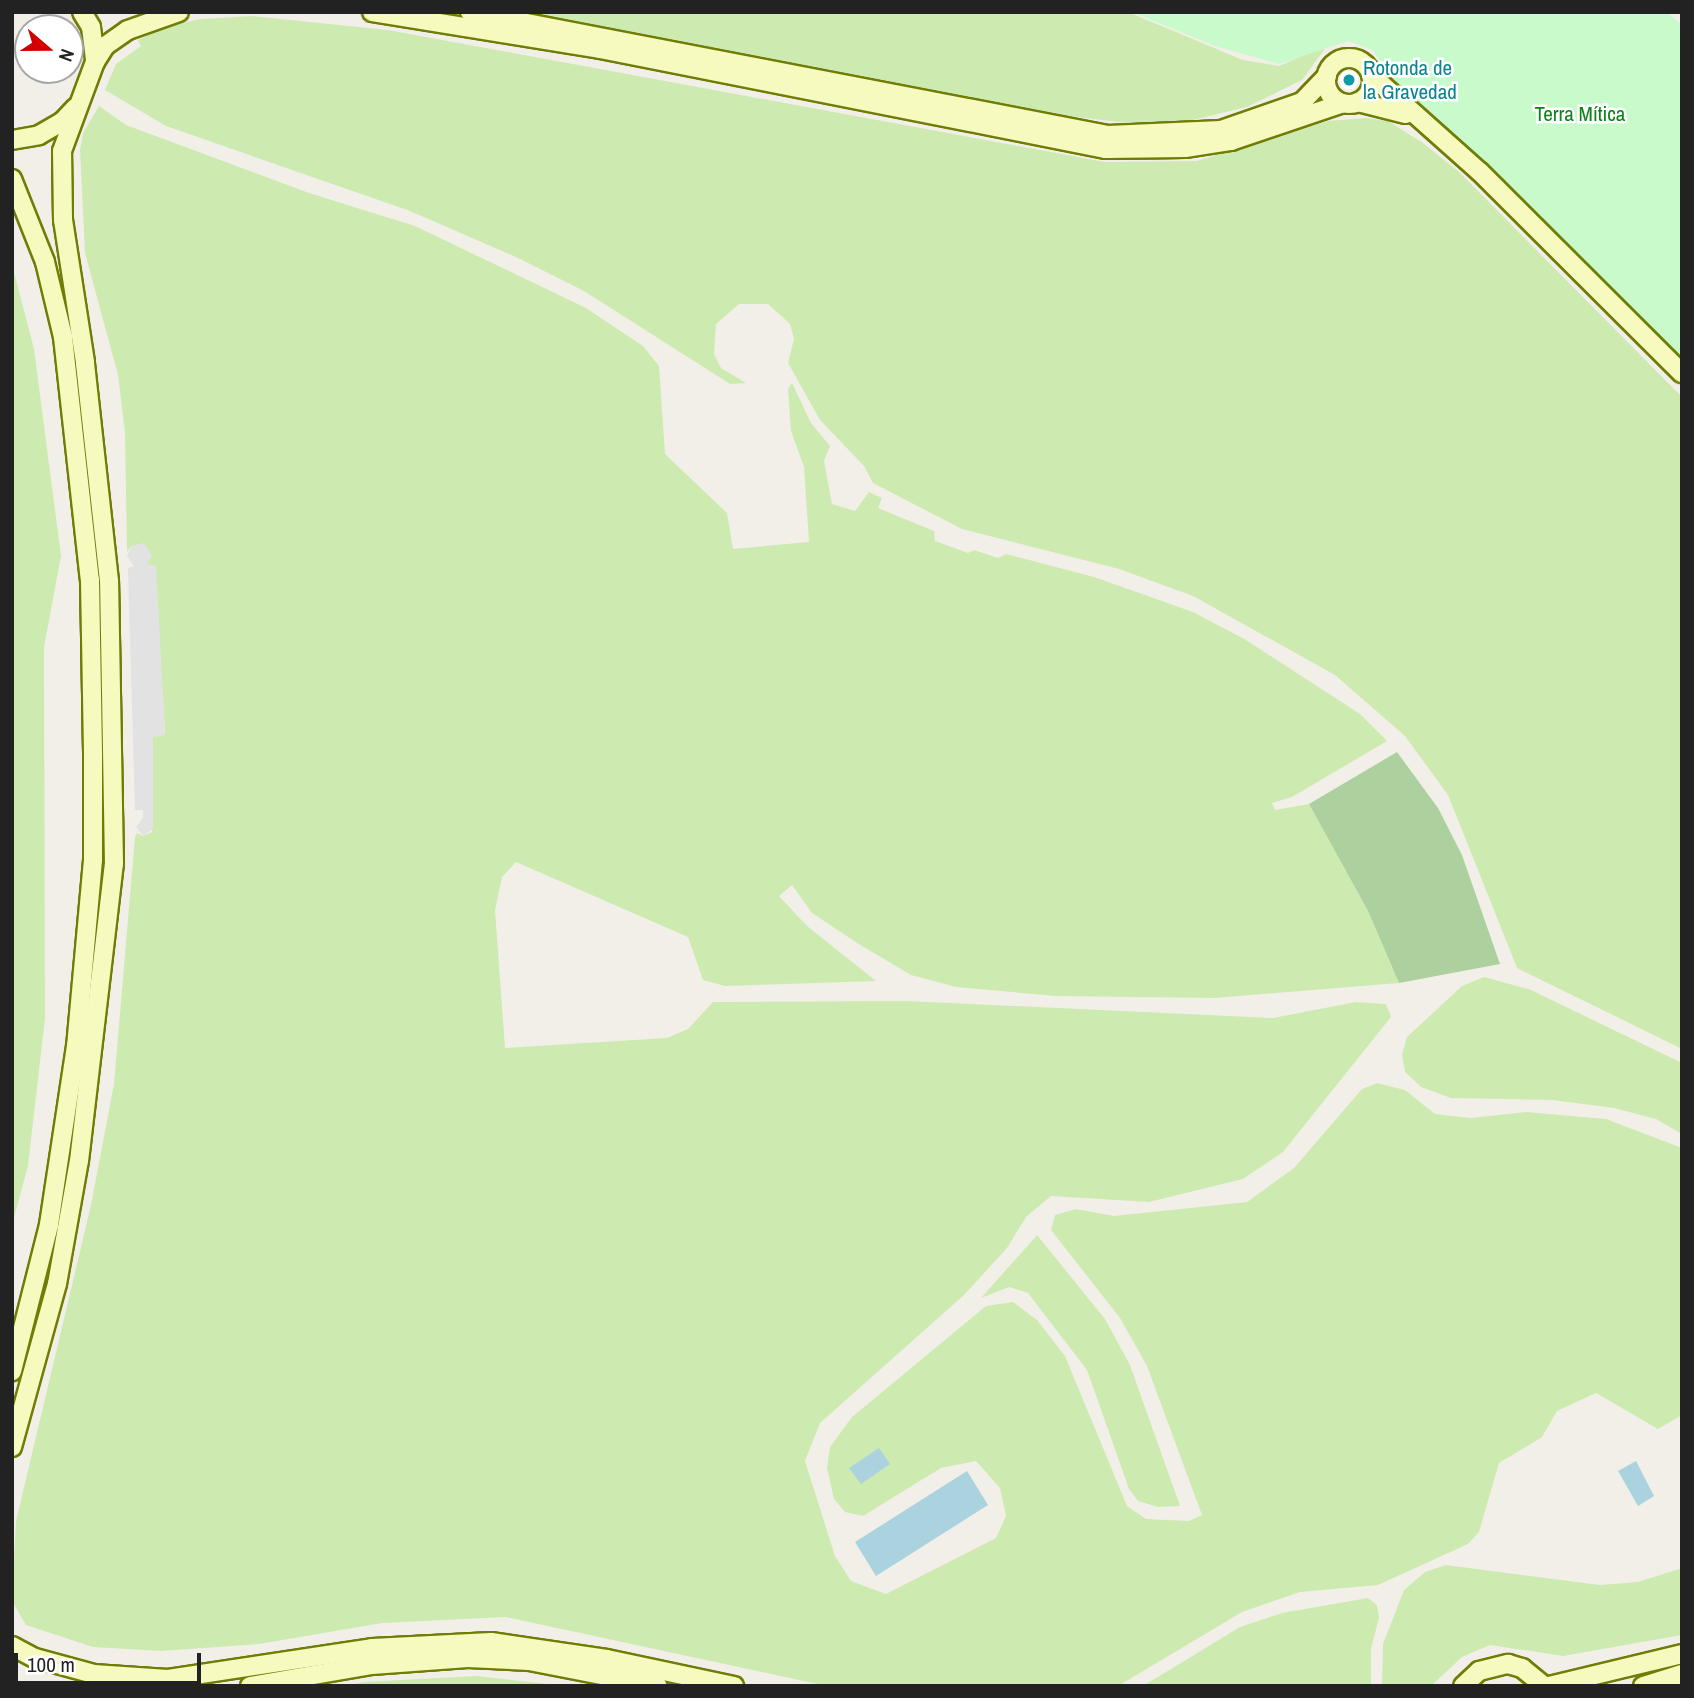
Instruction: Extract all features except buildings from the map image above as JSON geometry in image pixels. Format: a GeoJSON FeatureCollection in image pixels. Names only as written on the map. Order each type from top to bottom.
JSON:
{"type":"FeatureCollection","features":[{"type":"Feature","properties":{"kind":"main road"},"geometry":{"type":"LineString","coordinates":[[82,12],[91,27],[94,62]]}},
{"type":"Feature","properties":{"kind":"main road"},"geometry":{"type":"LineString","coordinates":[[12,1447],[57,1284],[79,1161],[114,864],[109,581],[85,362],[63,220],[62,150],[94,62],[105,46],[128,30],[179,12]]}},
{"type":"Feature","properties":{"kind":"main road"},"geometry":{"type":"LineString","coordinates":[[372,12],[600,48],[1106,149],[1185,149],[1231,141],[1351,102],[1371,88],[1371,75]]}},
{"type":"Feature","properties":{"kind":"main road"},"geometry":{"type":"LineString","coordinates":[[470,12],[1108,135],[1221,130],[1302,102],[1317,92],[1332,66],[1345,58],[1359,60],[1415,118],[1480,172],[1682,373]]}},
{"type":"Feature","properties":{"kind":"main road"},"geometry":{"type":"LineString","coordinates":[[1327,76],[1329,90],[1351,102],[1415,118]]}},
{"type":"Feature","properties":{"kind":"main road"},"geometry":{"type":"LineString","coordinates":[[12,140],[38,135],[55,126],[82,100]]}},
{"type":"Feature","properties":{"kind":"main road"},"geometry":{"type":"LineString","coordinates":[[12,178],[45,262],[63,337],[90,580],[93,757],[93,860],[76,1046],[49,1225],[12,1371]]}},
{"type":"Feature","properties":{"kind":"main road"},"geometry":{"type":"LineString","coordinates":[[12,1646],[35,1658],[94,1674],[168,1679],[372,1648],[491,1642],[597,1657],[734,1686]]}},
{"type":"Feature","properties":{"kind":"main road"},"geometry":{"type":"LineString","coordinates":[[1549,1686],[1682,1654]]}},
{"type":"Feature","properties":{"kind":"main road"},"geometry":{"type":"LineString","coordinates":[[250,1686],[372,1665],[468,1658],[529,1661],[658,1686]]}},
{"type":"Feature","properties":{"kind":"main road"},"geometry":{"type":"LineString","coordinates":[[1463,1686],[1479,1671],[1508,1664],[1535,1676],[1544,1686]]}},
{"type":"Feature","properties":{"kind":"main road"},"geometry":{"type":"LineString","coordinates":[[1643,1686],[1682,1674]]}},
{"type":"Feature","properties":{"kind":"green space"},"geometry":{"type":"Polygon","coordinates":[[[514,12],[1128,12],[1243,60],[1279,66],[1307,54],[1317,12],[1324,50],[1302,80],[1247,107],[1180,123],[1129,123],[1058,115],[514,12]]]}},
{"type":"Feature","properties":{"kind":"green space","name":"Terra Mítica"},"geometry":{"type":"Polygon","coordinates":[[[1132,12],[1667,12],[1682,25],[1682,360],[1533,212],[1396,86],[1373,50],[1348,41],[1279,64],[1215,46],[1132,12]]]}},
{"type":"Feature","properties":{"kind":"green space"},"geometry":{"type":"Polygon","coordinates":[[[252,16],[388,30],[1105,162],[1197,161],[1328,121],[1366,118],[1388,121],[1423,143],[1459,172],[1682,397],[1682,1049],[1517,968],[1448,795],[1405,736],[1335,675],[1193,596],[1119,569],[962,529],[873,483],[864,466],[820,420],[788,363],[794,339],[790,324],[768,304],[739,304],[716,324],[714,354],[721,368],[746,383],[730,384],[584,291],[516,257],[410,211],[166,126],[105,90],[116,64],[141,46],[138,40],[165,27],[201,19],[252,16]]]}},
{"type":"Feature","properties":{"kind":"green space"},"geometry":{"type":"Polygon","coordinates":[[[99,106],[126,125],[309,193],[415,226],[586,308],[643,346],[659,366],[665,454],[727,513],[733,549],[809,542],[804,467],[791,431],[788,389],[792,383],[811,423],[830,446],[824,461],[832,504],[855,511],[869,492],[882,498],[878,508],[934,531],[935,541],[968,553],[974,550],[998,558],[1006,554],[1094,577],[1193,612],[1246,640],[1360,714],[1387,741],[1292,797],[1272,803],[1275,810],[1309,804],[1368,911],[1399,983],[1215,998],[1056,996],[956,987],[911,975],[857,943],[812,913],[792,885],[779,896],[807,926],[876,981],[725,986],[703,980],[688,937],[516,862],[502,877],[495,910],[505,1048],[667,1038],[688,1029],[713,1002],[907,1001],[1273,1018],[1356,1002],[1386,1004],[1391,1017],[1283,1152],[1243,1179],[1149,1202],[1051,1196],[1026,1217],[1007,1248],[964,1295],[820,1423],[805,1461],[835,1556],[851,1581],[886,1594],[996,1538],[1006,1516],[1000,1488],[976,1461],[941,1468],[863,1516],[845,1512],[834,1499],[827,1468],[830,1447],[852,1417],[986,1306],[1013,1302],[1037,1320],[1065,1356],[1127,1506],[1146,1519],[1189,1521],[1202,1515],[1147,1366],[1120,1318],[1051,1230],[1055,1215],[1076,1209],[1114,1216],[1247,1202],[1294,1168],[1362,1089],[1377,1083],[1405,1090],[1435,1114],[1471,1118],[1526,1112],[1606,1119],[1682,1148],[1682,1415],[1658,1429],[1596,1393],[1557,1411],[1542,1437],[1499,1463],[1479,1532],[1468,1544],[1378,1585],[1300,1592],[1242,1612],[1118,1686],[827,1686],[506,1617],[382,1623],[259,1644],[161,1651],[93,1647],[26,1625],[12,1601],[16,1521],[91,1205],[114,1084],[135,837],[137,833],[143,836],[152,832],[153,737],[165,734],[155,565],[145,566],[131,546],[127,552],[125,433],[118,375],[85,253],[80,150],[83,133],[99,106]]]}},
{"type":"Feature","properties":{"kind":"green space"},"geometry":{"type":"Polygon","coordinates":[[[14,272],[34,349],[61,556],[44,647],[45,1018],[28,1166],[12,1225],[14,272]]]}},
{"type":"Feature","properties":{"kind":"green space"},"geometry":{"type":"Polygon","coordinates":[[[1397,752],[1438,808],[1462,855],[1500,964],[1399,983],[1368,911],[1309,804],[1397,752]]]}},
{"type":"Feature","properties":{"kind":"green space"},"geometry":{"type":"Polygon","coordinates":[[[1484,977],[1531,990],[1682,1063],[1682,1134],[1656,1119],[1614,1108],[1552,1100],[1451,1098],[1421,1087],[1405,1072],[1402,1055],[1407,1037],[1462,986],[1484,977]]]}},
{"type":"Feature","properties":{"kind":"green space"},"geometry":{"type":"Polygon","coordinates":[[[1037,1235],[1105,1319],[1130,1365],[1180,1506],[1158,1507],[1138,1501],[1129,1489],[1087,1370],[1028,1293],[1009,1287],[981,1298],[1037,1235]]]}},
{"type":"Feature","properties":{"kind":"green space"},"geometry":{"type":"Polygon","coordinates":[[[1446,1565],[1600,1585],[1638,1582],[1682,1568],[1682,1635],[1563,1656],[1490,1645],[1462,1657],[1431,1686],[1382,1686],[1383,1644],[1404,1590],[1425,1572],[1446,1565]]]}},
{"type":"Feature","properties":{"kind":"green space"},"geometry":{"type":"Polygon","coordinates":[[[1368,1598],[1377,1605],[1379,1618],[1371,1649],[1371,1686],[1143,1686],[1240,1627],[1282,1613],[1368,1598]]]}},
{"type":"Feature","properties":{"kind":"green space"},"geometry":{"type":"Polygon","coordinates":[[[476,1676],[565,1686],[346,1686],[363,1682],[476,1676]]]}},
{"type":"Feature","properties":{"kind":"shaded area"},"geometry":{"type":"Polygon","coordinates":[[[144,543],[152,555],[147,565],[156,565],[165,735],[153,737],[153,829],[143,836],[136,827],[143,818],[143,810],[135,810],[128,568],[134,566],[127,556],[131,546],[144,543]]]}},
{"type":"Feature","properties":{"kind":"water"},"geometry":{"type":"Polygon","coordinates":[[[879,1448],[890,1464],[861,1484],[849,1468],[879,1448]]]}},
{"type":"Feature","properties":{"kind":"water"},"geometry":{"type":"Polygon","coordinates":[[[1636,1461],[1654,1496],[1638,1506],[1618,1471],[1636,1461]]]}},
{"type":"Feature","properties":{"kind":"water"},"geometry":{"type":"Polygon","coordinates":[[[967,1471],[988,1505],[876,1576],[855,1542],[967,1471]]]}},
{"type":"Feature","properties":{"kind":"place","name":"Rotonda de la Gravedad"},"geometry":{"type":"Point","coordinates":[1349,80]}}]}
